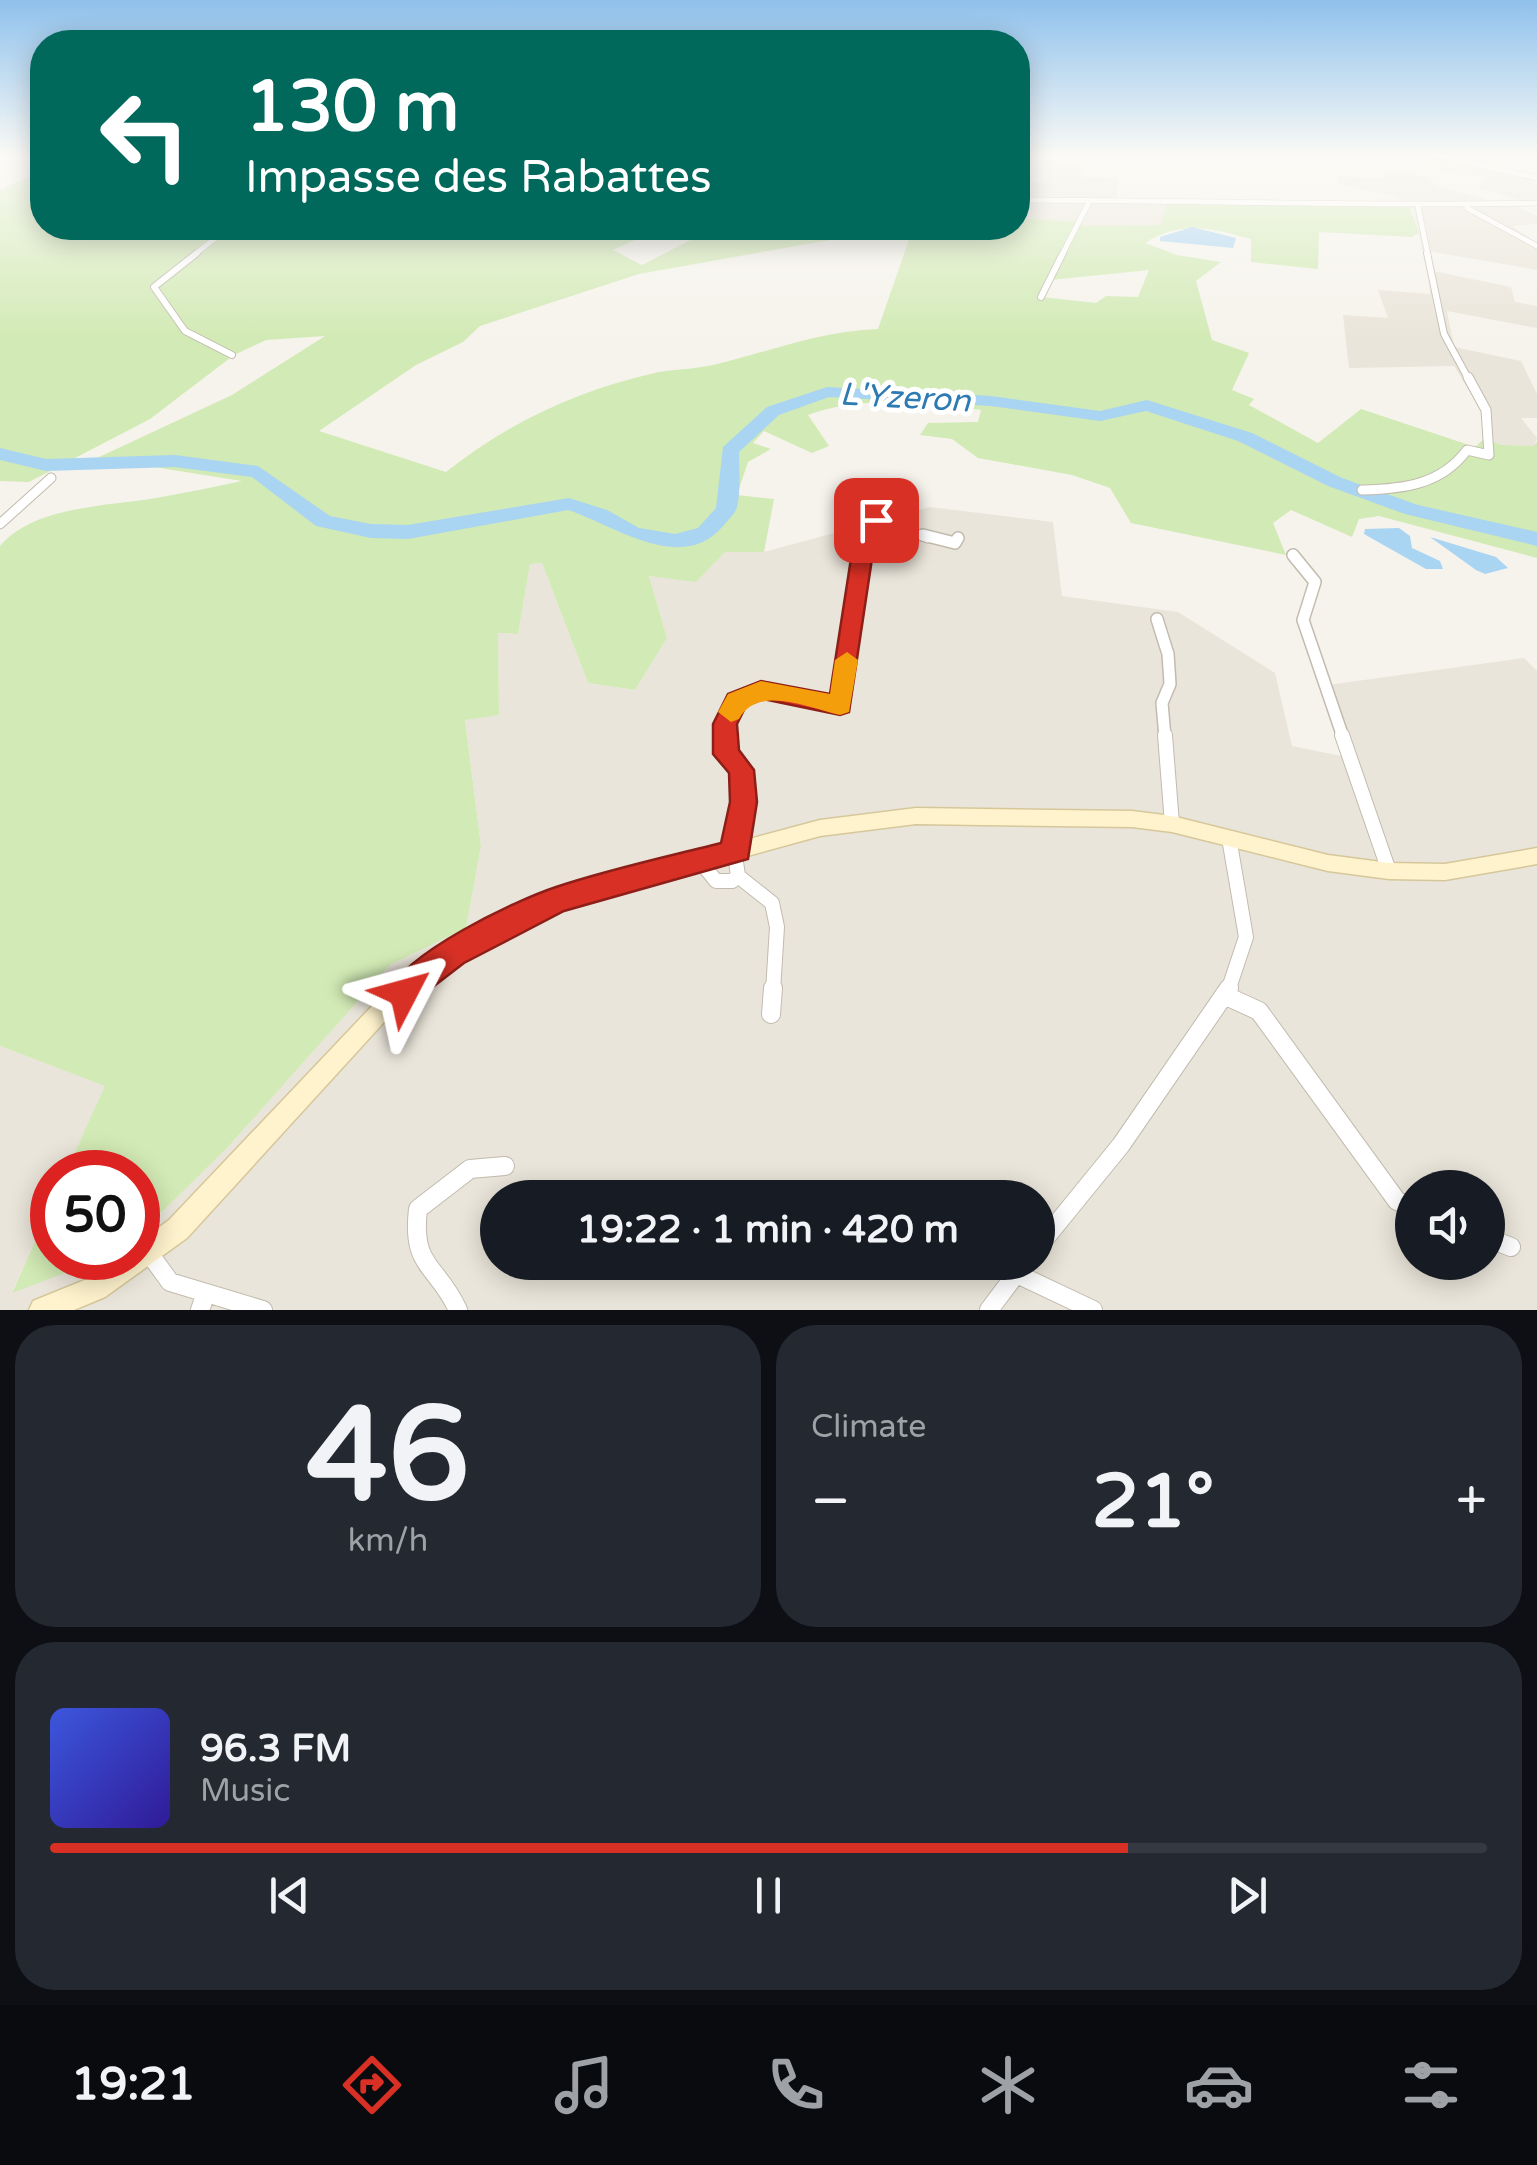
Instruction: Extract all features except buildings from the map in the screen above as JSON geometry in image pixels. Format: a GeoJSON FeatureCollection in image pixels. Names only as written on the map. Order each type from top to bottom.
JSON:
{"type":"FeatureCollection","features":[{"type":"Feature","properties":{"kind":"main road"},"geometry":{"type":"LineString","coordinates":[[160,1243],[178,1229],[379,1013],[453,953],[558,900],[820,828],[916,816],[1086,816],[1172,824],[1328,863],[1389,871],[1444,872],[1537,856]]}},
{"type":"Feature","properties":{"kind":"main road"},"geometry":{"type":"LineString","coordinates":[[42,1310],[108,1280]]}},
{"type":"Feature","properties":{"kind":"street"},"geometry":{"type":"LineString","coordinates":[[1041,296],[1081,217]]}},
{"type":"Feature","properties":{"kind":"street"},"geometry":{"type":"LineString","coordinates":[[1362,490],[1440,478],[1458,465],[1467,450],[1489,455],[1491,446],[1486,410],[1444,334],[1420,217]]}},
{"type":"Feature","properties":{"kind":"street"},"geometry":{"type":"LineString","coordinates":[[1484,217],[1537,246]]}},
{"type":"Feature","properties":{"kind":"street"},"geometry":{"type":"LineString","coordinates":[[213,240],[154,287],[170,318],[194,341],[232,355]]}},
{"type":"Feature","properties":{"kind":"street"},"geometry":{"type":"LineString","coordinates":[[0,524],[50,478]]}},
{"type":"Feature","properties":{"kind":"street"},"geometry":{"type":"LineString","coordinates":[[738,876],[734,841],[743,802],[741,770],[726,754],[725,724],[737,700],[761,690],[840,706],[862,552],[858,532],[876,520],[906,524],[928,540],[940,543],[955,543],[958,538]]}},
{"type":"Feature","properties":{"kind":"street"},"geometry":{"type":"LineString","coordinates":[[1293,555],[1315,582],[1303,620],[1389,871]]}},
{"type":"Feature","properties":{"kind":"street"},"geometry":{"type":"LineString","coordinates":[[1157,618],[1169,669],[1170,684],[1162,703],[1172,824]]}},
{"type":"Feature","properties":{"kind":"street"},"geometry":{"type":"LineString","coordinates":[[1055,1226],[1121,1145],[1235,980],[1246,937],[1229,838]]}},
{"type":"Feature","properties":{"kind":"street"},"geometry":{"type":"LineString","coordinates":[[700,861],[716,881],[732,881],[738,876]]}},
{"type":"Feature","properties":{"kind":"street"},"geometry":{"type":"LineString","coordinates":[[738,876],[772,903],[777,928],[771,1014]]}},
{"type":"Feature","properties":{"kind":"street"},"geometry":{"type":"LineString","coordinates":[[1224,995],[1259,1010],[1395,1197]]}},
{"type":"Feature","properties":{"kind":"street"},"geometry":{"type":"LineString","coordinates":[[458,1310],[450,1288],[418,1260],[414,1232],[418,1209],[470,1169],[505,1166]]}},
{"type":"Feature","properties":{"kind":"street"},"geometry":{"type":"LineString","coordinates":[[1505,1245],[1511,1247]]}},
{"type":"Feature","properties":{"kind":"street"},"geometry":{"type":"LineString","coordinates":[[160,1269],[170,1282],[203,1302],[263,1310]]}},
{"type":"Feature","properties":{"kind":"street"},"geometry":{"type":"LineString","coordinates":[[989,1310],[1012,1280]]}},
{"type":"Feature","properties":{"kind":"street"},"geometry":{"type":"LineString","coordinates":[[1042,1280],[1094,1310]]}},
{"type":"Feature","properties":{"kind":"shaded area"},"geometry":{"type":"Polygon","coordinates":[[[1030,217],[1163,217],[1160,225],[1077,226],[1078,222],[1030,217]]]}},
{"type":"Feature","properties":{"kind":"shaded area"},"geometry":{"type":"Polygon","coordinates":[[[1415,217],[1537,217],[1537,224],[1512,226],[1537,243],[1537,270],[1422,250],[1415,217]]]}},
{"type":"Feature","properties":{"kind":"shaded area"},"geometry":{"type":"Polygon","coordinates":[[[1428,270],[1511,287],[1515,302],[1537,306],[1537,328],[1447,311],[1454,347],[1521,361],[1537,394],[1537,418],[1521,418],[1537,438],[1534,446],[1501,445],[1485,438],[1481,410],[1454,366],[1349,368],[1343,315],[1388,318],[1378,290],[1430,294],[1428,270]]]}},
{"type":"Feature","properties":{"kind":"shaded area"},"geometry":{"type":"Polygon","coordinates":[[[930,507],[1053,522],[1062,596],[1178,612],[1275,673],[1292,746],[1341,756],[1320,686],[1524,658],[1537,671],[1537,1310],[0,1310],[0,1046],[106,1086],[76,1150],[30,1150],[30,1252],[12,1292],[45,1280],[160,1280],[160,1213],[228,1147],[390,965],[466,928],[481,846],[465,719],[499,714],[498,633],[518,634],[530,564],[542,563],[588,683],[635,690],[667,638],[649,576],[696,581],[725,552],[764,552],[930,507]]]}},
{"type":"Feature","properties":{"kind":"green space"},"geometry":{"type":"Polygon","coordinates":[[[0,217],[30,217],[30,240],[635,240],[613,250],[642,265],[690,240],[830,240],[639,274],[480,326],[463,342],[416,365],[319,431],[446,472],[495,437],[546,410],[601,388],[659,372],[713,365],[815,338],[878,329],[909,240],[1030,240],[1030,219],[1079,222],[1078,226],[1160,225],[1163,217],[1414,217],[1419,233],[1412,237],[1319,232],[1318,269],[1251,262],[1251,239],[1210,229],[1171,231],[1145,243],[1177,255],[1221,262],[1196,281],[1212,340],[1249,353],[1232,390],[1254,399],[1249,405],[1318,443],[1361,409],[1475,447],[1485,438],[1501,445],[1533,446],[1537,442],[1537,558],[1379,516],[1359,519],[1352,537],[1291,510],[1273,523],[1286,555],[1131,523],[1110,488],[1072,475],[978,458],[952,439],[920,435],[928,423],[978,422],[981,410],[894,402],[829,409],[808,415],[829,446],[812,453],[764,431],[753,443],[771,449],[748,462],[737,495],[774,499],[764,552],[725,552],[696,582],[649,576],[667,638],[635,690],[588,683],[542,563],[530,564],[518,634],[498,633],[499,715],[465,720],[481,846],[466,928],[390,965],[228,1147],[160,1213],[160,1150],[76,1150],[105,1086],[0,1046],[0,546],[14,533],[51,515],[242,481],[97,458],[232,395],[325,336],[266,340],[234,355],[150,419],[29,482],[0,481],[0,217]],[[1149,270],[1050,280],[1042,297],[1096,303],[1106,296],[1138,297],[1149,270]]]}},
{"type":"Feature","properties":{"kind":"green space"},"geometry":{"type":"Polygon","coordinates":[[[30,1252],[30,1280],[46,1280],[12,1293],[30,1252]]]}},
{"type":"Feature","properties":{"kind":"water"},"geometry":{"type":"Polygon","coordinates":[[[1192,227],[1236,238],[1233,248],[1160,241],[1160,237],[1192,227]]]}},
{"type":"Feature","properties":{"kind":"water"},"geometry":{"type":"Polygon","coordinates":[[[1399,528],[1410,536],[1412,548],[1440,561],[1443,569],[1426,569],[1364,534],[1365,529],[1399,528]]]}},
{"type":"Feature","properties":{"kind":"water"},"geometry":{"type":"Polygon","coordinates":[[[1430,537],[1496,557],[1508,568],[1485,574],[1430,537]]]}},
{"type":"Feature","properties":{"kind":"waterway","name":"L'Yzeron"},"geometry":{"type":"LineString","coordinates":[[0,454],[46,465],[175,461],[258,472],[323,521],[371,531],[408,532],[569,504],[600,514],[633,533],[675,541],[706,533],[726,509],[730,451],[773,411],[827,392],[991,401],[1100,416],[1147,405],[1245,437],[1335,482],[1412,510],[1537,539]]}},
{"type":"Feature","properties":{"kind":"slow traffic"},"geometry":{"type":"LineString","coordinates":[[731,712],[737,700],[761,690],[840,706],[847,660]]}},
{"type":"Feature","properties":{"kind":"route"},"geometry":{"type":"LineString","coordinates":[[404,993],[453,953],[558,900],[738,850],[734,841],[743,802],[741,770],[726,754],[725,724],[737,700],[761,690],[840,706],[862,552],[858,532],[876,520]]}}]}
